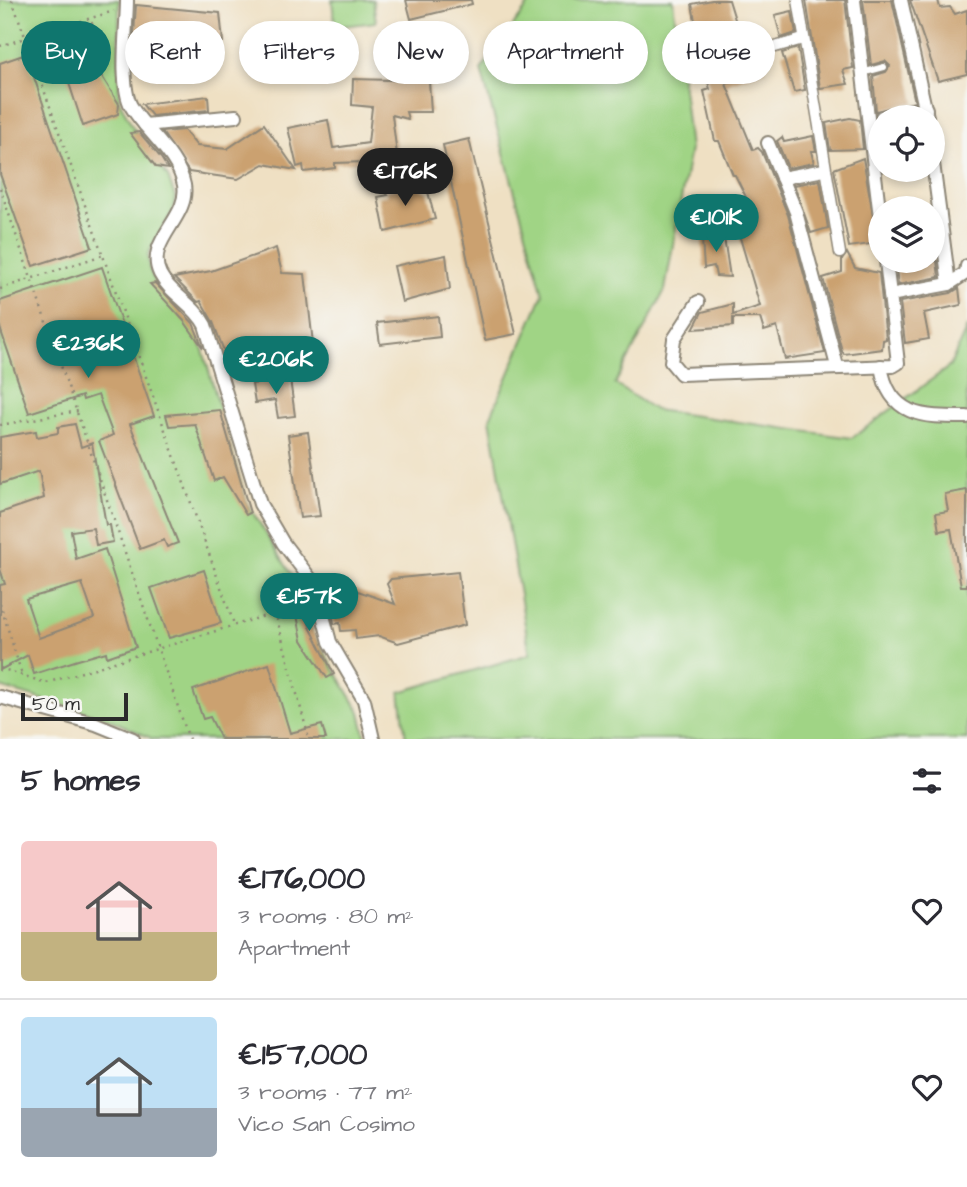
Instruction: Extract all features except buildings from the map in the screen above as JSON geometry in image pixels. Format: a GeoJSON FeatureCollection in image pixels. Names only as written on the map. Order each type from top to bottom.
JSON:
{"type":"FeatureCollection","features":[{"type":"Feature","properties":{"kind":"street"},"geometry":{"type":"LineString","coordinates":[[798,0],[824,170],[840,253]]}},
{"type":"Feature","properties":{"kind":"street"},"geometry":{"type":"LineString","coordinates":[[854,0],[862,73],[873,105]]}},
{"type":"Feature","properties":{"kind":"street"},"geometry":{"type":"LineString","coordinates":[[901,0],[924,105]]}},
{"type":"Feature","properties":{"kind":"street"},"geometry":{"type":"LineString","coordinates":[[127,4],[127,97],[174,163],[185,193],[177,216],[158,251],[160,274],[190,303],[205,325],[260,504],[284,543],[307,573],[320,600],[335,655],[365,700],[373,739]]}},
{"type":"Feature","properties":{"kind":"street"},"geometry":{"type":"LineString","coordinates":[[775,46],[803,38]]}},
{"type":"Feature","properties":{"kind":"street"},"geometry":{"type":"LineString","coordinates":[[145,125],[236,116]]}},
{"type":"Feature","properties":{"kind":"street"},"geometry":{"type":"LineString","coordinates":[[768,143],[796,212],[836,366]]}},
{"type":"Feature","properties":{"kind":"street"},"geometry":{"type":"LineString","coordinates":[[782,178],[824,170]]}},
{"type":"Feature","properties":{"kind":"street"},"geometry":{"type":"LineString","coordinates":[[936,182],[949,284]]}},
{"type":"Feature","properties":{"kind":"street"},"geometry":{"type":"LineString","coordinates":[[890,295],[949,284],[966,273],[967,266]]}},
{"type":"Feature","properties":{"kind":"street"},"geometry":{"type":"LineString","coordinates":[[698,302],[674,339],[671,362],[681,374],[881,366],[898,363],[887,273]]}},
{"type":"Feature","properties":{"kind":"street"},"geometry":{"type":"LineString","coordinates":[[881,366],[889,391],[910,412],[923,416],[967,417]]}},
{"type":"Feature","properties":{"kind":"street"},"geometry":{"type":"LineString","coordinates":[[0,696],[96,724],[133,739]]}},
{"type":"Feature","properties":{"kind":"lane"},"geometry":{"type":"LineString","coordinates":[[862,73],[884,67]]}},
{"type":"Feature","properties":{"kind":"path"},"geometry":{"type":"LineString","coordinates":[[12,0],[21,24]]}},
{"type":"Feature","properties":{"kind":"path"},"geometry":{"type":"LineString","coordinates":[[76,21],[127,4]]}},
{"type":"Feature","properties":{"kind":"path"},"geometry":{"type":"LineString","coordinates":[[0,46],[21,40]]}},
{"type":"Feature","properties":{"kind":"path"},"geometry":{"type":"LineString","coordinates":[[42,84],[234,624]]}},
{"type":"Feature","properties":{"kind":"path"},"geometry":{"type":"LineString","coordinates":[[0,188],[189,739]]}},
{"type":"Feature","properties":{"kind":"path"},"geometry":{"type":"LineString","coordinates":[[0,289],[103,254]]}},
{"type":"Feature","properties":{"kind":"path"},"geometry":{"type":"LineString","coordinates":[[0,425],[78,411]]}},
{"type":"Feature","properties":{"kind":"path"},"geometry":{"type":"LineString","coordinates":[[0,668],[46,683],[320,600]]}},
{"type":"Feature","properties":{"kind":"path"},"geometry":{"type":"LineString","coordinates":[[0,603],[22,675]]}},
{"type":"Feature","properties":{"kind":"path"},"geometry":{"type":"LineString","coordinates":[[275,612],[309,739]]}},
{"type":"Feature","properties":{"kind":"green space"},"geometry":{"type":"Polygon","coordinates":[[[0,0],[119,0],[119,100],[132,126],[168,177],[175,197],[173,211],[148,254],[149,268],[157,286],[200,340],[247,503],[298,585],[313,634],[360,712],[366,739],[153,739],[109,719],[0,687],[0,0]]]}},
{"type":"Feature","properties":{"kind":"green space"},"geometry":{"type":"Polygon","coordinates":[[[332,0],[373,0],[376,21],[359,24],[359,21],[334,21],[332,0]]]}},
{"type":"Feature","properties":{"kind":"green space"},"geometry":{"type":"Polygon","coordinates":[[[532,0],[673,0],[675,21],[662,21],[662,84],[683,84],[690,149],[665,290],[615,384],[655,410],[852,438],[950,366],[967,327],[967,739],[406,739],[400,692],[530,654],[490,418],[543,294],[485,84],[648,84],[648,21],[517,21],[532,0]]]}}]}
